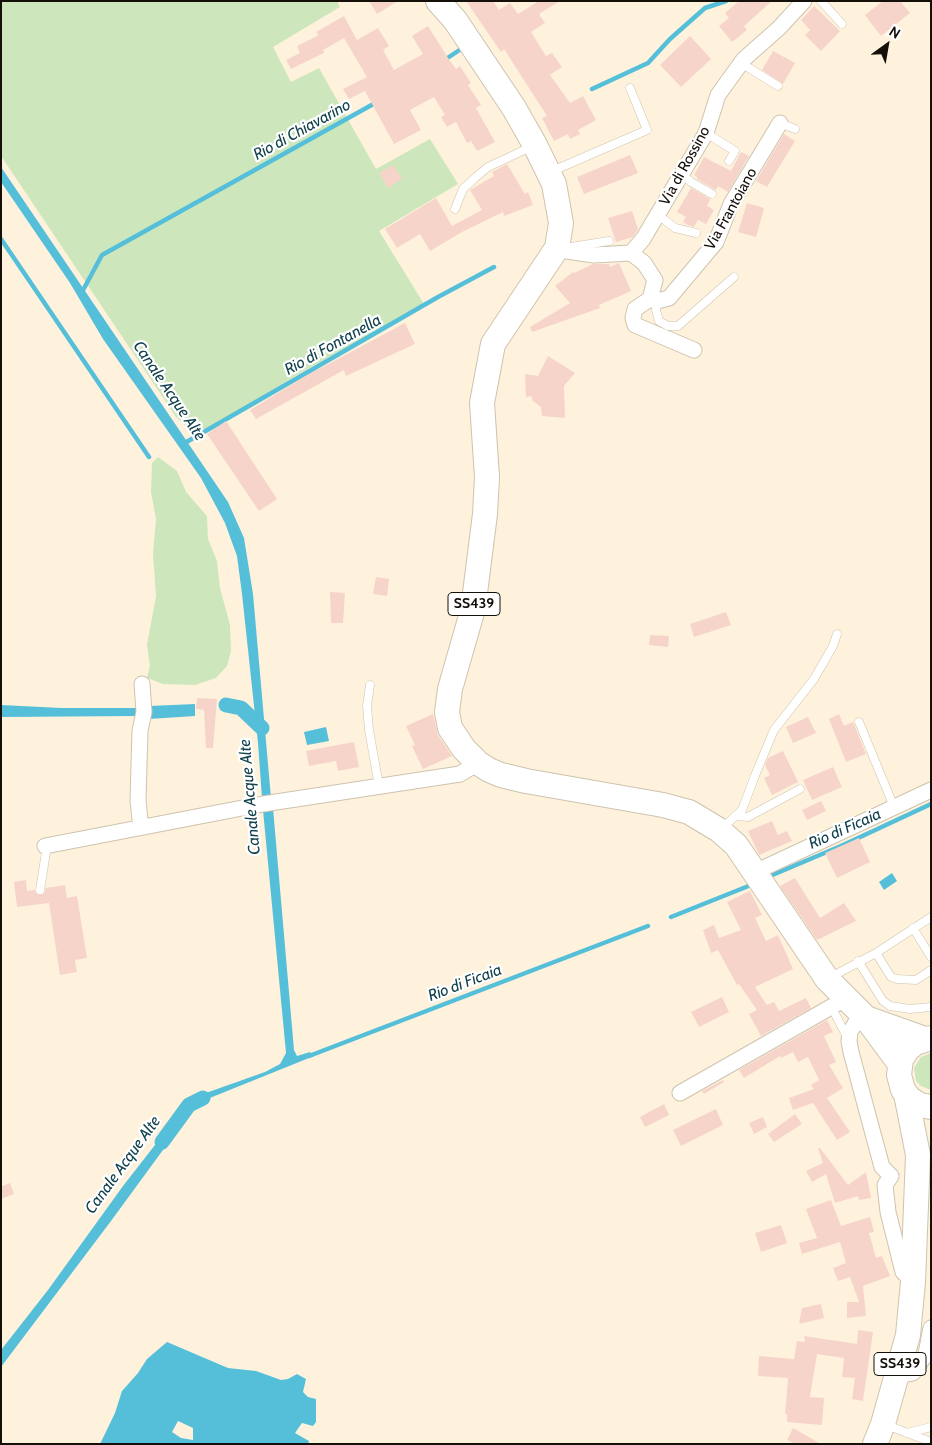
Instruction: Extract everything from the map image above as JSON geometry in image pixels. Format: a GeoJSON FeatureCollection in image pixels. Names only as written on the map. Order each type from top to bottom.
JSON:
{"type":"FeatureCollection","features":[{"type":"Feature","properties":{"kind":"main road","name":"SS439"},"geometry":{"type":"LineString","coordinates":[[438,1],[455,20],[514,108],[535,145],[554,184],[561,222],[557,248],[493,344],[482,402],[487,477],[485,514],[473,609],[450,689],[447,712],[450,728],[464,749],[478,763],[501,775],[663,805],[727,823],[736,846],[827,979],[851,1010],[900,1064]]}},
{"type":"Feature","properties":{"kind":"main road"},"geometry":{"type":"LineString","coordinates":[[851,1010],[928,1039]]}},
{"type":"Feature","properties":{"kind":"main road"},"geometry":{"type":"LineString","coordinates":[[928,1039],[910,1046],[904,1054],[900,1064],[900,1080],[906,1094],[915,1102],[931,1107]]}},
{"type":"Feature","properties":{"kind":"main road","name":"SS439"},"geometry":{"type":"LineString","coordinates":[[879,1434],[908,1335],[913,1282],[918,1164],[906,1094]]}},
{"type":"Feature","properties":{"kind":"main road"},"geometry":{"type":"LineString","coordinates":[[918,1164],[931,1129]]}},
{"type":"Feature","properties":{"kind":"street","name":"Via di Rossino"},"geometry":{"type":"LineString","coordinates":[[631,253],[643,239],[706,133],[718,95],[741,63],[804,1]]}},
{"type":"Feature","properties":{"kind":"street","name":"Via Frantoiano"},"geometry":{"type":"LineString","coordinates":[[694,350],[635,325],[633,318],[635,309],[653,300],[669,298],[716,242],[731,204],[780,123]]}},
{"type":"Feature","properties":{"kind":"street"},"geometry":{"type":"LineString","coordinates":[[557,248],[594,255],[631,253],[644,263],[654,280],[653,300]]}},
{"type":"Feature","properties":{"kind":"street"},"geometry":{"type":"LineString","coordinates":[[142,684],[144,712],[140,731],[138,800],[140,820],[143,827]]}},
{"type":"Feature","properties":{"kind":"street"},"geometry":{"type":"LineString","coordinates":[[46,846],[268,803],[460,774],[478,763]]}},
{"type":"Feature","properties":{"kind":"street"},"geometry":{"type":"LineString","coordinates":[[755,872],[930,792]]}},
{"type":"Feature","properties":{"kind":"street"},"geometry":{"type":"LineString","coordinates":[[680,1093],[851,1010],[849,1041],[882,1167],[891,1176]]}},
{"type":"Feature","properties":{"kind":"street"},"geometry":{"type":"LineString","coordinates":[[913,1282],[903,1272],[888,1212],[885,1185],[891,1176],[918,1164]]}},
{"type":"Feature","properties":{"kind":"street"},"geometry":{"type":"LineString","coordinates":[[897,1376],[913,1373],[926,1354],[931,1328]]}},
{"type":"Feature","properties":{"kind":"lane"},"geometry":{"type":"LineString","coordinates":[[821,1],[842,24]]}},
{"type":"Feature","properties":{"kind":"lane"},"geometry":{"type":"LineString","coordinates":[[741,63],[778,86]]}},
{"type":"Feature","properties":{"kind":"lane"},"geometry":{"type":"LineString","coordinates":[[548,172],[647,130],[630,88]]}},
{"type":"Feature","properties":{"kind":"lane"},"geometry":{"type":"LineString","coordinates":[[780,123],[795,129]]}},
{"type":"Feature","properties":{"kind":"lane"},"geometry":{"type":"LineString","coordinates":[[706,133],[735,151],[729,161]]}},
{"type":"Feature","properties":{"kind":"lane"},"geometry":{"type":"LineString","coordinates":[[455,209],[463,189],[488,167],[535,145]]}},
{"type":"Feature","properties":{"kind":"lane"},"geometry":{"type":"LineString","coordinates":[[682,174],[691,182],[712,194]]}},
{"type":"Feature","properties":{"kind":"lane"},"geometry":{"type":"LineString","coordinates":[[657,214],[675,228],[696,233]]}},
{"type":"Feature","properties":{"kind":"lane"},"geometry":{"type":"LineString","coordinates":[[557,248],[609,242]]}},
{"type":"Feature","properties":{"kind":"lane"},"geometry":{"type":"LineString","coordinates":[[653,300],[659,321],[668,326],[678,326],[734,277]]}},
{"type":"Feature","properties":{"kind":"lane"},"geometry":{"type":"LineString","coordinates":[[727,823],[742,810],[774,730],[814,680],[833,646],[837,634]]}},
{"type":"Feature","properties":{"kind":"lane"},"geometry":{"type":"LineString","coordinates":[[370,685],[367,706],[369,730],[379,786]]}},
{"type":"Feature","properties":{"kind":"lane"},"geometry":{"type":"LineString","coordinates":[[859,722],[894,807]]}},
{"type":"Feature","properties":{"kind":"lane"},"geometry":{"type":"LineString","coordinates":[[727,823],[748,817],[800,790]]}},
{"type":"Feature","properties":{"kind":"lane"},"geometry":{"type":"LineString","coordinates":[[40,890],[46,846]]}},
{"type":"Feature","properties":{"kind":"lane"},"geometry":{"type":"LineString","coordinates":[[827,979],[876,952],[931,917]]}},
{"type":"Feature","properties":{"kind":"lane"},"geometry":{"type":"LineString","coordinates":[[913,928],[928,946],[931,957]]}},
{"type":"Feature","properties":{"kind":"lane"},"geometry":{"type":"LineString","coordinates":[[876,952],[891,977],[897,979],[916,980],[931,970]]}},
{"type":"Feature","properties":{"kind":"lane"},"geometry":{"type":"LineString","coordinates":[[858,961],[883,1001],[890,1006],[910,1009],[928,1006]]}},
{"type":"Feature","properties":{"kind":"lane"},"geometry":{"type":"LineString","coordinates":[[849,1041],[851,1010]]}},
{"type":"Feature","properties":{"kind":"lane"},"geometry":{"type":"LineString","coordinates":[[879,1434],[907,1433],[931,1427]]}},
{"type":"Feature","properties":{"kind":"lane"},"geometry":{"type":"LineString","coordinates":[[907,1433],[931,1442]]}},
{"type":"Feature","properties":{"kind":"green space"},"geometry":{"type":"Polygon","coordinates":[[[1,1],[337,1],[340,7],[273,47],[291,82],[319,68],[376,169],[430,139],[458,184],[379,231],[424,304],[295,376],[198,437],[176,417],[1,156],[1,1]]]}},
{"type":"Feature","properties":{"kind":"green space"},"geometry":{"type":"Polygon","coordinates":[[[158,457],[177,471],[186,492],[207,516],[208,539],[217,561],[220,588],[230,625],[231,651],[227,666],[216,678],[195,685],[163,684],[147,678],[150,666],[147,645],[156,596],[153,554],[156,519],[151,492],[152,463],[158,457]]]}},
{"type":"Feature","properties":{"kind":"green space"},"geometry":{"type":"Polygon","coordinates":[[[931,1053],[931,1090],[921,1086],[916,1081],[914,1068],[921,1057],[931,1053]]]}},
{"type":"Feature","properties":{"kind":"water"},"geometry":{"type":"Polygon","coordinates":[[[1,167],[228,502],[244,538],[253,594],[271,798],[262,798],[258,743],[237,556],[225,523],[201,478],[103,339],[70,283],[1,182],[1,167]]]}},
{"type":"Feature","properties":{"kind":"water"},"geometry":{"type":"Polygon","coordinates":[[[195,704],[195,716],[149,719],[150,706],[195,704]]]}},
{"type":"Feature","properties":{"kind":"water"},"geometry":{"type":"Polygon","coordinates":[[[1,705],[62,708],[139,708],[138,716],[1,717],[1,705]]]}},
{"type":"Feature","properties":{"kind":"water"},"geometry":{"type":"Polygon","coordinates":[[[326,727],[329,741],[307,745],[304,732],[326,727]]]}},
{"type":"Feature","properties":{"kind":"water"},"geometry":{"type":"Polygon","coordinates":[[[273,808],[294,1050],[297,1056],[310,1052],[314,1056],[180,1110],[190,1100],[203,1094],[265,1072],[280,1064],[286,1053],[263,810],[273,808]]]}},
{"type":"Feature","properties":{"kind":"water"},"geometry":{"type":"Polygon","coordinates":[[[892,873],[897,881],[884,890],[879,882],[892,873]]]}},
{"type":"Feature","properties":{"kind":"water"},"geometry":{"type":"Polygon","coordinates":[[[182,1124],[1,1367],[1,1350],[48,1290],[123,1186],[169,1127],[182,1124]]]}},
{"type":"Feature","properties":{"kind":"water"},"geometry":{"type":"Polygon","coordinates":[[[167,1342],[228,1368],[256,1371],[281,1380],[288,1379],[297,1374],[306,1379],[303,1392],[308,1397],[316,1399],[316,1422],[313,1426],[302,1423],[295,1433],[309,1441],[308,1444],[100,1444],[115,1413],[122,1391],[138,1373],[147,1359],[167,1342]],[[178,1421],[172,1432],[181,1438],[193,1440],[193,1428],[178,1421]]]}},
{"type":"Feature","properties":{"kind":"building"},"geometry":{"type":"Polygon","coordinates":[[[369,1],[398,1],[377,14],[369,1]]]}},
{"type":"Feature","properties":{"kind":"building"},"geometry":{"type":"Polygon","coordinates":[[[466,1],[493,1],[499,10],[510,3],[518,14],[539,1],[560,1],[539,14],[545,23],[531,32],[546,56],[552,53],[562,67],[550,75],[570,103],[583,96],[596,120],[578,130],[580,134],[570,139],[568,134],[554,141],[542,118],[547,116],[504,49],[501,52],[466,1]]]}},
{"type":"Feature","properties":{"kind":"building"},"geometry":{"type":"Polygon","coordinates":[[[739,1],[772,1],[744,26],[747,30],[732,42],[719,26],[729,18],[725,13],[739,1]]]}},
{"type":"Feature","properties":{"kind":"building"},"geometry":{"type":"Polygon","coordinates":[[[883,1],[900,1],[910,13],[881,36],[865,15],[883,1]]]}},
{"type":"Feature","properties":{"kind":"building"},"geometry":{"type":"Polygon","coordinates":[[[814,6],[840,31],[821,51],[805,35],[810,30],[801,20],[814,6]]]}},
{"type":"Feature","properties":{"kind":"building"},"geometry":{"type":"Polygon","coordinates":[[[344,16],[357,40],[378,28],[389,46],[383,50],[394,70],[423,54],[412,36],[428,26],[456,69],[460,66],[471,83],[468,85],[481,105],[476,108],[495,142],[477,151],[471,141],[467,143],[456,122],[447,127],[441,117],[445,115],[434,97],[410,110],[421,130],[394,144],[365,91],[349,99],[343,89],[367,77],[344,38],[323,50],[324,53],[291,69],[286,60],[300,53],[297,46],[319,35],[316,32],[344,16]]]}},
{"type":"Feature","properties":{"kind":"building"},"geometry":{"type":"Polygon","coordinates":[[[690,36],[711,59],[681,87],[660,65],[690,36]]]}},
{"type":"Feature","properties":{"kind":"building"},"geometry":{"type":"Polygon","coordinates":[[[773,51],[795,63],[783,84],[762,70],[773,51]]]}},
{"type":"Feature","properties":{"kind":"building"},"geometry":{"type":"Polygon","coordinates":[[[784,134],[795,141],[767,187],[756,181],[784,134]]]}},
{"type":"Feature","properties":{"kind":"building"},"geometry":{"type":"Polygon","coordinates":[[[741,152],[749,156],[728,192],[718,186],[716,190],[697,179],[694,175],[704,157],[731,171],[741,152]]]}},
{"type":"Feature","properties":{"kind":"building"},"geometry":{"type":"Polygon","coordinates":[[[630,155],[638,173],[584,194],[577,177],[630,155]]]}},
{"type":"Feature","properties":{"kind":"building"},"geometry":{"type":"Polygon","coordinates":[[[507,164],[525,194],[528,192],[533,205],[504,216],[503,212],[462,232],[430,251],[420,234],[397,248],[385,229],[436,198],[452,226],[482,210],[470,190],[494,176],[492,172],[507,164]]]}},
{"type":"Feature","properties":{"kind":"building"},"geometry":{"type":"Polygon","coordinates":[[[393,165],[402,179],[388,188],[379,173],[393,165]]]}},
{"type":"Feature","properties":{"kind":"building"},"geometry":{"type":"Polygon","coordinates":[[[691,188],[710,199],[707,206],[714,210],[706,224],[698,220],[694,227],[683,222],[686,217],[677,212],[691,188]]]}},
{"type":"Feature","properties":{"kind":"building"},"geometry":{"type":"Polygon","coordinates":[[[747,203],[764,208],[756,237],[738,232],[747,203]]]}},
{"type":"Feature","properties":{"kind":"building"},"geometry":{"type":"Polygon","coordinates":[[[632,211],[638,229],[633,237],[616,242],[608,218],[632,211]]]}},
{"type":"Feature","properties":{"kind":"building"},"geometry":{"type":"Polygon","coordinates":[[[619,263],[631,291],[599,305],[600,308],[532,332],[530,327],[570,303],[555,286],[573,272],[593,264],[609,264],[610,267],[619,263]]]}},
{"type":"Feature","properties":{"kind":"building"},"geometry":{"type":"Polygon","coordinates":[[[405,323],[415,344],[346,376],[344,370],[256,419],[250,410],[304,377],[405,323]]]}},
{"type":"Feature","properties":{"kind":"building"},"geometry":{"type":"Polygon","coordinates":[[[548,356],[575,373],[564,386],[565,418],[542,416],[541,407],[533,401],[531,396],[526,397],[525,374],[538,376],[548,356]]]}},
{"type":"Feature","properties":{"kind":"building"},"geometry":{"type":"Polygon","coordinates":[[[226,421],[277,499],[259,511],[207,434],[226,421]]]}},
{"type":"Feature","properties":{"kind":"building"},"geometry":{"type":"Polygon","coordinates":[[[376,577],[389,579],[387,596],[373,594],[376,577]]]}},
{"type":"Feature","properties":{"kind":"building"},"geometry":{"type":"Polygon","coordinates":[[[330,592],[345,593],[343,623],[331,623],[330,592]]]}},
{"type":"Feature","properties":{"kind":"building"},"geometry":{"type":"Polygon","coordinates":[[[726,612],[731,625],[694,637],[690,624],[726,612]]]}},
{"type":"Feature","properties":{"kind":"building"},"geometry":{"type":"Polygon","coordinates":[[[650,635],[669,636],[668,647],[649,645],[650,635]]]}},
{"type":"Feature","properties":{"kind":"building"},"geometry":{"type":"Polygon","coordinates":[[[197,698],[217,699],[213,748],[206,748],[204,710],[196,709],[197,698]]]}},
{"type":"Feature","properties":{"kind":"building"},"geometry":{"type":"Polygon","coordinates":[[[433,714],[438,735],[452,756],[423,769],[412,746],[415,745],[406,726],[433,714]]]}},
{"type":"Feature","properties":{"kind":"building"},"geometry":{"type":"Polygon","coordinates":[[[839,714],[844,726],[853,722],[866,754],[846,762],[829,719],[839,714]]]}},
{"type":"Feature","properties":{"kind":"building"},"geometry":{"type":"Polygon","coordinates":[[[808,717],[816,733],[793,743],[786,727],[808,717]]]}},
{"type":"Feature","properties":{"kind":"building"},"geometry":{"type":"Polygon","coordinates":[[[354,742],[359,767],[338,771],[336,761],[309,766],[306,751],[354,742]]]}},
{"type":"Feature","properties":{"kind":"building"},"geometry":{"type":"Polygon","coordinates":[[[783,751],[798,782],[772,795],[764,778],[770,775],[765,765],[768,758],[783,751]]]}},
{"type":"Feature","properties":{"kind":"building"},"geometry":{"type":"Polygon","coordinates":[[[833,767],[842,787],[812,800],[803,780],[833,767]]]}},
{"type":"Feature","properties":{"kind":"building"},"geometry":{"type":"Polygon","coordinates":[[[821,801],[826,811],[807,820],[802,810],[821,801]]]}},
{"type":"Feature","properties":{"kind":"building"},"geometry":{"type":"Polygon","coordinates":[[[772,821],[778,835],[787,831],[792,841],[759,855],[748,831],[772,821]]]}},
{"type":"Feature","properties":{"kind":"building"},"geometry":{"type":"Polygon","coordinates":[[[859,838],[870,862],[837,878],[825,853],[859,838]]]}},
{"type":"Feature","properties":{"kind":"building"},"geometry":{"type":"Polygon","coordinates":[[[795,878],[820,918],[844,903],[856,921],[817,940],[780,886],[795,878]]]}},
{"type":"Feature","properties":{"kind":"building"},"geometry":{"type":"Polygon","coordinates":[[[26,880],[27,891],[34,890],[39,895],[44,894],[46,888],[65,885],[67,898],[77,896],[87,958],[75,960],[77,972],[60,975],[49,903],[17,907],[14,882],[26,880]]]}},
{"type":"Feature","properties":{"kind":"building"},"geometry":{"type":"Polygon","coordinates":[[[750,891],[762,915],[755,918],[766,941],[778,935],[793,969],[755,987],[767,1005],[774,1002],[779,1011],[806,998],[811,1008],[761,1036],[749,1014],[757,1010],[739,984],[737,985],[718,950],[711,953],[703,930],[714,925],[719,938],[741,930],[727,902],[750,891]]]}},
{"type":"Feature","properties":{"kind":"building"},"geometry":{"type":"Polygon","coordinates":[[[722,997],[729,1012],[699,1027],[691,1012],[722,997]]]}},
{"type":"Feature","properties":{"kind":"building"},"geometry":{"type":"Polygon","coordinates":[[[827,1020],[833,1032],[824,1036],[836,1062],[829,1065],[843,1088],[827,1098],[850,1132],[837,1140],[813,1103],[793,1110],[789,1098],[814,1089],[811,1085],[819,1080],[808,1057],[798,1062],[793,1052],[781,1058],[780,1056],[744,1078],[739,1070],[827,1020]]]}},
{"type":"Feature","properties":{"kind":"building"},"geometry":{"type":"Polygon","coordinates":[[[723,1080],[724,1082],[704,1094],[702,1091],[723,1080]]]}},
{"type":"Feature","properties":{"kind":"building"},"geometry":{"type":"Polygon","coordinates":[[[664,1104],[669,1115],[645,1127],[640,1117],[664,1104]]]}},
{"type":"Feature","properties":{"kind":"building"},"geometry":{"type":"Polygon","coordinates":[[[716,1109],[723,1125],[681,1146],[673,1130],[716,1109]]]}},
{"type":"Feature","properties":{"kind":"building"},"geometry":{"type":"Polygon","coordinates":[[[795,1114],[802,1124],[774,1142],[768,1134],[795,1114]]]}},
{"type":"Feature","properties":{"kind":"building"},"geometry":{"type":"Polygon","coordinates":[[[763,1117],[767,1127],[754,1134],[749,1123],[763,1117]]]}},
{"type":"Feature","properties":{"kind":"building"},"geometry":{"type":"Polygon","coordinates":[[[818,1148],[820,1148],[848,1185],[866,1172],[871,1198],[859,1200],[858,1196],[835,1203],[826,1174],[812,1182],[806,1171],[823,1163],[818,1148]]]}},
{"type":"Feature","properties":{"kind":"building"},"geometry":{"type":"Polygon","coordinates":[[[10,1183],[14,1194],[1,1199],[1,1187],[10,1183]]]}},
{"type":"Feature","properties":{"kind":"building"},"geometry":{"type":"Polygon","coordinates":[[[831,1200],[841,1226],[870,1217],[874,1232],[869,1233],[876,1258],[882,1256],[890,1276],[863,1286],[866,1316],[847,1318],[847,1302],[859,1302],[850,1277],[838,1281],[833,1268],[846,1263],[840,1242],[802,1254],[799,1243],[817,1238],[806,1209],[831,1200]]]}},
{"type":"Feature","properties":{"kind":"building"},"geometry":{"type":"Polygon","coordinates":[[[781,1225],[787,1243],[761,1252],[755,1233],[781,1225]]]}},
{"type":"Feature","properties":{"kind":"building"},"geometry":{"type":"Polygon","coordinates":[[[821,1304],[824,1318],[799,1324],[802,1308],[821,1304]]]}},
{"type":"Feature","properties":{"kind":"building"},"geometry":{"type":"Polygon","coordinates":[[[858,1330],[873,1332],[863,1401],[852,1399],[855,1378],[842,1377],[844,1358],[817,1354],[810,1397],[824,1398],[822,1425],[787,1422],[787,1414],[785,1414],[788,1378],[758,1376],[759,1356],[794,1359],[797,1341],[805,1342],[804,1336],[857,1344],[858,1330]]]}},
{"type":"Feature","properties":{"kind":"building"},"geometry":{"type":"Polygon","coordinates":[[[793,1428],[821,1444],[795,1444],[787,1440],[793,1428]]]}},
{"type":"Feature","properties":{"kind":"waterway","name":"Rio di Fontanella"},"geometry":{"type":"LineString","coordinates":[[592,89],[648,63],[670,39],[705,8],[726,1]]}},
{"type":"Feature","properties":{"kind":"waterway","name":"Rio di Chiavarino"},"geometry":{"type":"LineString","coordinates":[[443,61],[464,47]]}},
{"type":"Feature","properties":{"kind":"waterway","name":"Rio di Chiavarino"},"geometry":{"type":"LineString","coordinates":[[82,292],[102,255],[377,102]]}},
{"type":"Feature","properties":{"kind":"waterway"},"geometry":{"type":"LineString","coordinates":[[1,239],[149,457]]}},
{"type":"Feature","properties":{"kind":"waterway","name":"Rio di Fontanella"},"geometry":{"type":"LineString","coordinates":[[183,444],[438,297],[494,267]]}},
{"type":"Feature","properties":{"kind":"waterway"},"geometry":{"type":"LineString","coordinates":[[226,705],[241,708],[262,728]]}},
{"type":"Feature","properties":{"kind":"waterway","name":"Rio di Ficaia"},"geometry":{"type":"LineString","coordinates":[[770,876],[841,846],[931,804]]}},
{"type":"Feature","properties":{"kind":"waterway","name":"Rio di Ficaia"},"geometry":{"type":"LineString","coordinates":[[671,917],[751,885]]}},
{"type":"Feature","properties":{"kind":"waterway","name":"Rio di Ficaia"},"geometry":{"type":"LineString","coordinates":[[309,1056],[648,926]]}},
{"type":"Feature","properties":{"kind":"waterway","name":"Canale Acque Alte"},"geometry":{"type":"LineString","coordinates":[[162,1142],[189,1105],[203,1098]]}}]}
